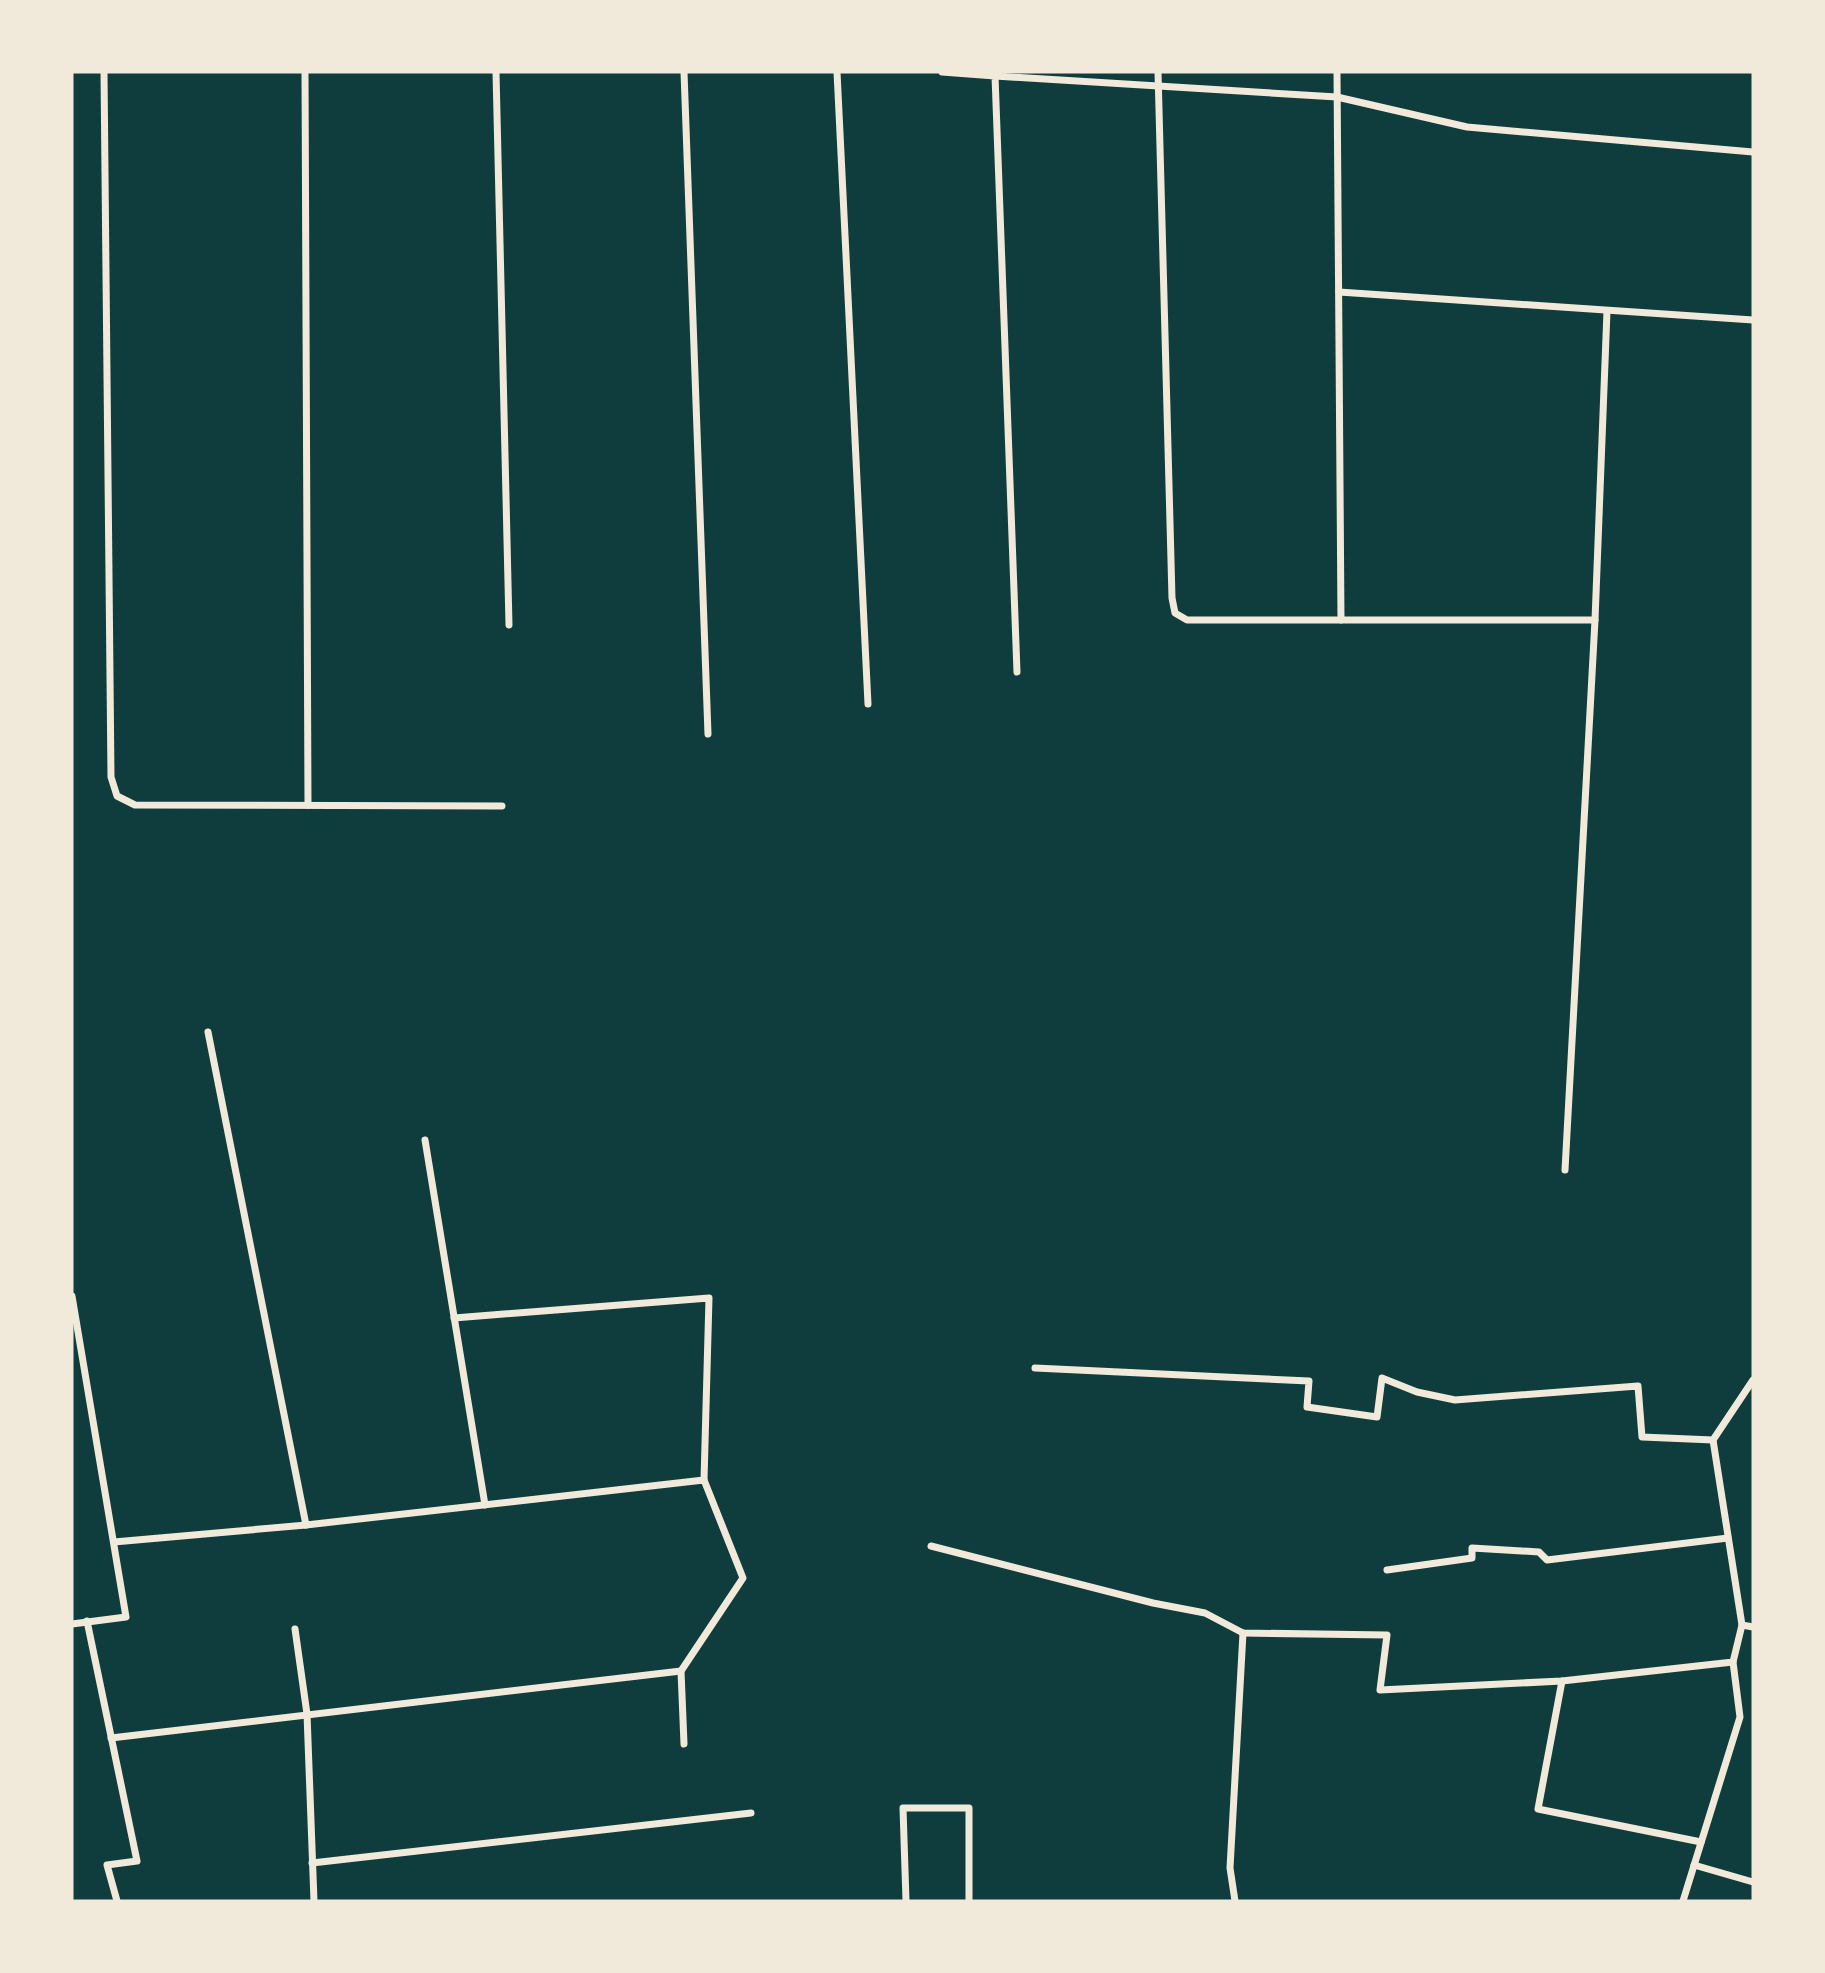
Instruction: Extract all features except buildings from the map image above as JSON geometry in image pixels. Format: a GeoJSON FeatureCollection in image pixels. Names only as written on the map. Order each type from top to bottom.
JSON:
{"type":"FeatureCollection","features":[{"type":"Feature","properties":{"kind":"street"},"geometry":{"type":"LineString","coordinates":[[104,72],[111,777],[117,796],[135,805],[502,806]]}},
{"type":"Feature","properties":{"kind":"street"},"geometry":{"type":"LineString","coordinates":[[305,72],[308,805]]}},
{"type":"Feature","properties":{"kind":"street"},"geometry":{"type":"LineString","coordinates":[[496,72],[509,625]]}},
{"type":"Feature","properties":{"kind":"street"},"geometry":{"type":"LineString","coordinates":[[684,72],[708,734]]}},
{"type":"Feature","properties":{"kind":"street"},"geometry":{"type":"LineString","coordinates":[[837,72],[869,704]]}},
{"type":"Feature","properties":{"kind":"street"},"geometry":{"type":"LineString","coordinates":[[942,72],[1337,97],[1467,127],[1753,152]]}},
{"type":"Feature","properties":{"kind":"street"},"geometry":{"type":"LineString","coordinates":[[1158,72],[1172,598],[1175,613],[1187,620],[1595,620]]}},
{"type":"Feature","properties":{"kind":"street"},"geometry":{"type":"LineString","coordinates":[[1337,72],[1341,620]]}},
{"type":"Feature","properties":{"kind":"street"},"geometry":{"type":"LineString","coordinates":[[995,76],[1017,672]]}},
{"type":"Feature","properties":{"kind":"street"},"geometry":{"type":"LineString","coordinates":[[1339,292],[1753,320]]}},
{"type":"Feature","properties":{"kind":"street"},"geometry":{"type":"LineString","coordinates":[[1565,1170],[1595,620],[1607,311]]}},
{"type":"Feature","properties":{"kind":"street"},"geometry":{"type":"LineString","coordinates":[[208,1032],[306,1525]]}},
{"type":"Feature","properties":{"kind":"street"},"geometry":{"type":"LineString","coordinates":[[425,1140],[485,1505]]}},
{"type":"Feature","properties":{"kind":"street"},"geometry":{"type":"LineString","coordinates":[[72,1296],[126,1617],[72,1624]]}},
{"type":"Feature","properties":{"kind":"street"},"geometry":{"type":"LineString","coordinates":[[454,1318],[709,1298],[705,1480],[743,1578],[681,1671],[684,1745]]}},
{"type":"Feature","properties":{"kind":"street"},"geometry":{"type":"LineString","coordinates":[[1035,1368],[1309,1381],[1307,1407],[1377,1417],[1382,1378],[1417,1392],[1455,1399],[1638,1387],[1642,1437],[1713,1440]]}},
{"type":"Feature","properties":{"kind":"street"},"geometry":{"type":"LineString","coordinates":[[1682,1901],[1740,1717],[1734,1662],[1742,1625],[1713,1440],[1753,1380]]}},
{"type":"Feature","properties":{"kind":"street"},"geometry":{"type":"LineString","coordinates":[[114,1542],[306,1525],[705,1480]]}},
{"type":"Feature","properties":{"kind":"street"},"geometry":{"type":"LineString","coordinates":[[1387,1570],[1472,1558],[1472,1548],[1539,1552],[1547,1560],[1728,1538]]}},
{"type":"Feature","properties":{"kind":"street"},"geometry":{"type":"LineString","coordinates":[[930,1546],[1153,1603],[1205,1613],[1243,1633],[1387,1635],[1380,1690],[1562,1681],[1734,1662]]}},
{"type":"Feature","properties":{"kind":"street"},"geometry":{"type":"LineString","coordinates":[[87,1621],[137,1861],[107,1865],[117,1901]]}},
{"type":"Feature","properties":{"kind":"street"},"geometry":{"type":"LineString","coordinates":[[1742,1625],[1753,1627]]}},
{"type":"Feature","properties":{"kind":"street"},"geometry":{"type":"LineString","coordinates":[[295,1629],[307,1714],[314,1901]]}},
{"type":"Feature","properties":{"kind":"street"},"geometry":{"type":"LineString","coordinates":[[1235,1901],[1230,1868],[1243,1633]]}},
{"type":"Feature","properties":{"kind":"street"},"geometry":{"type":"LineString","coordinates":[[111,1738],[681,1671]]}},
{"type":"Feature","properties":{"kind":"street"},"geometry":{"type":"LineString","coordinates":[[1562,1681],[1538,1809],[1701,1842]]}},
{"type":"Feature","properties":{"kind":"street"},"geometry":{"type":"LineString","coordinates":[[906,1901],[903,1808],[969,1808],[969,1901]]}},
{"type":"Feature","properties":{"kind":"street"},"geometry":{"type":"LineString","coordinates":[[312,1863],[751,1813]]}},
{"type":"Feature","properties":{"kind":"street"},"geometry":{"type":"LineString","coordinates":[[1694,1865],[1753,1882]]}}]}
